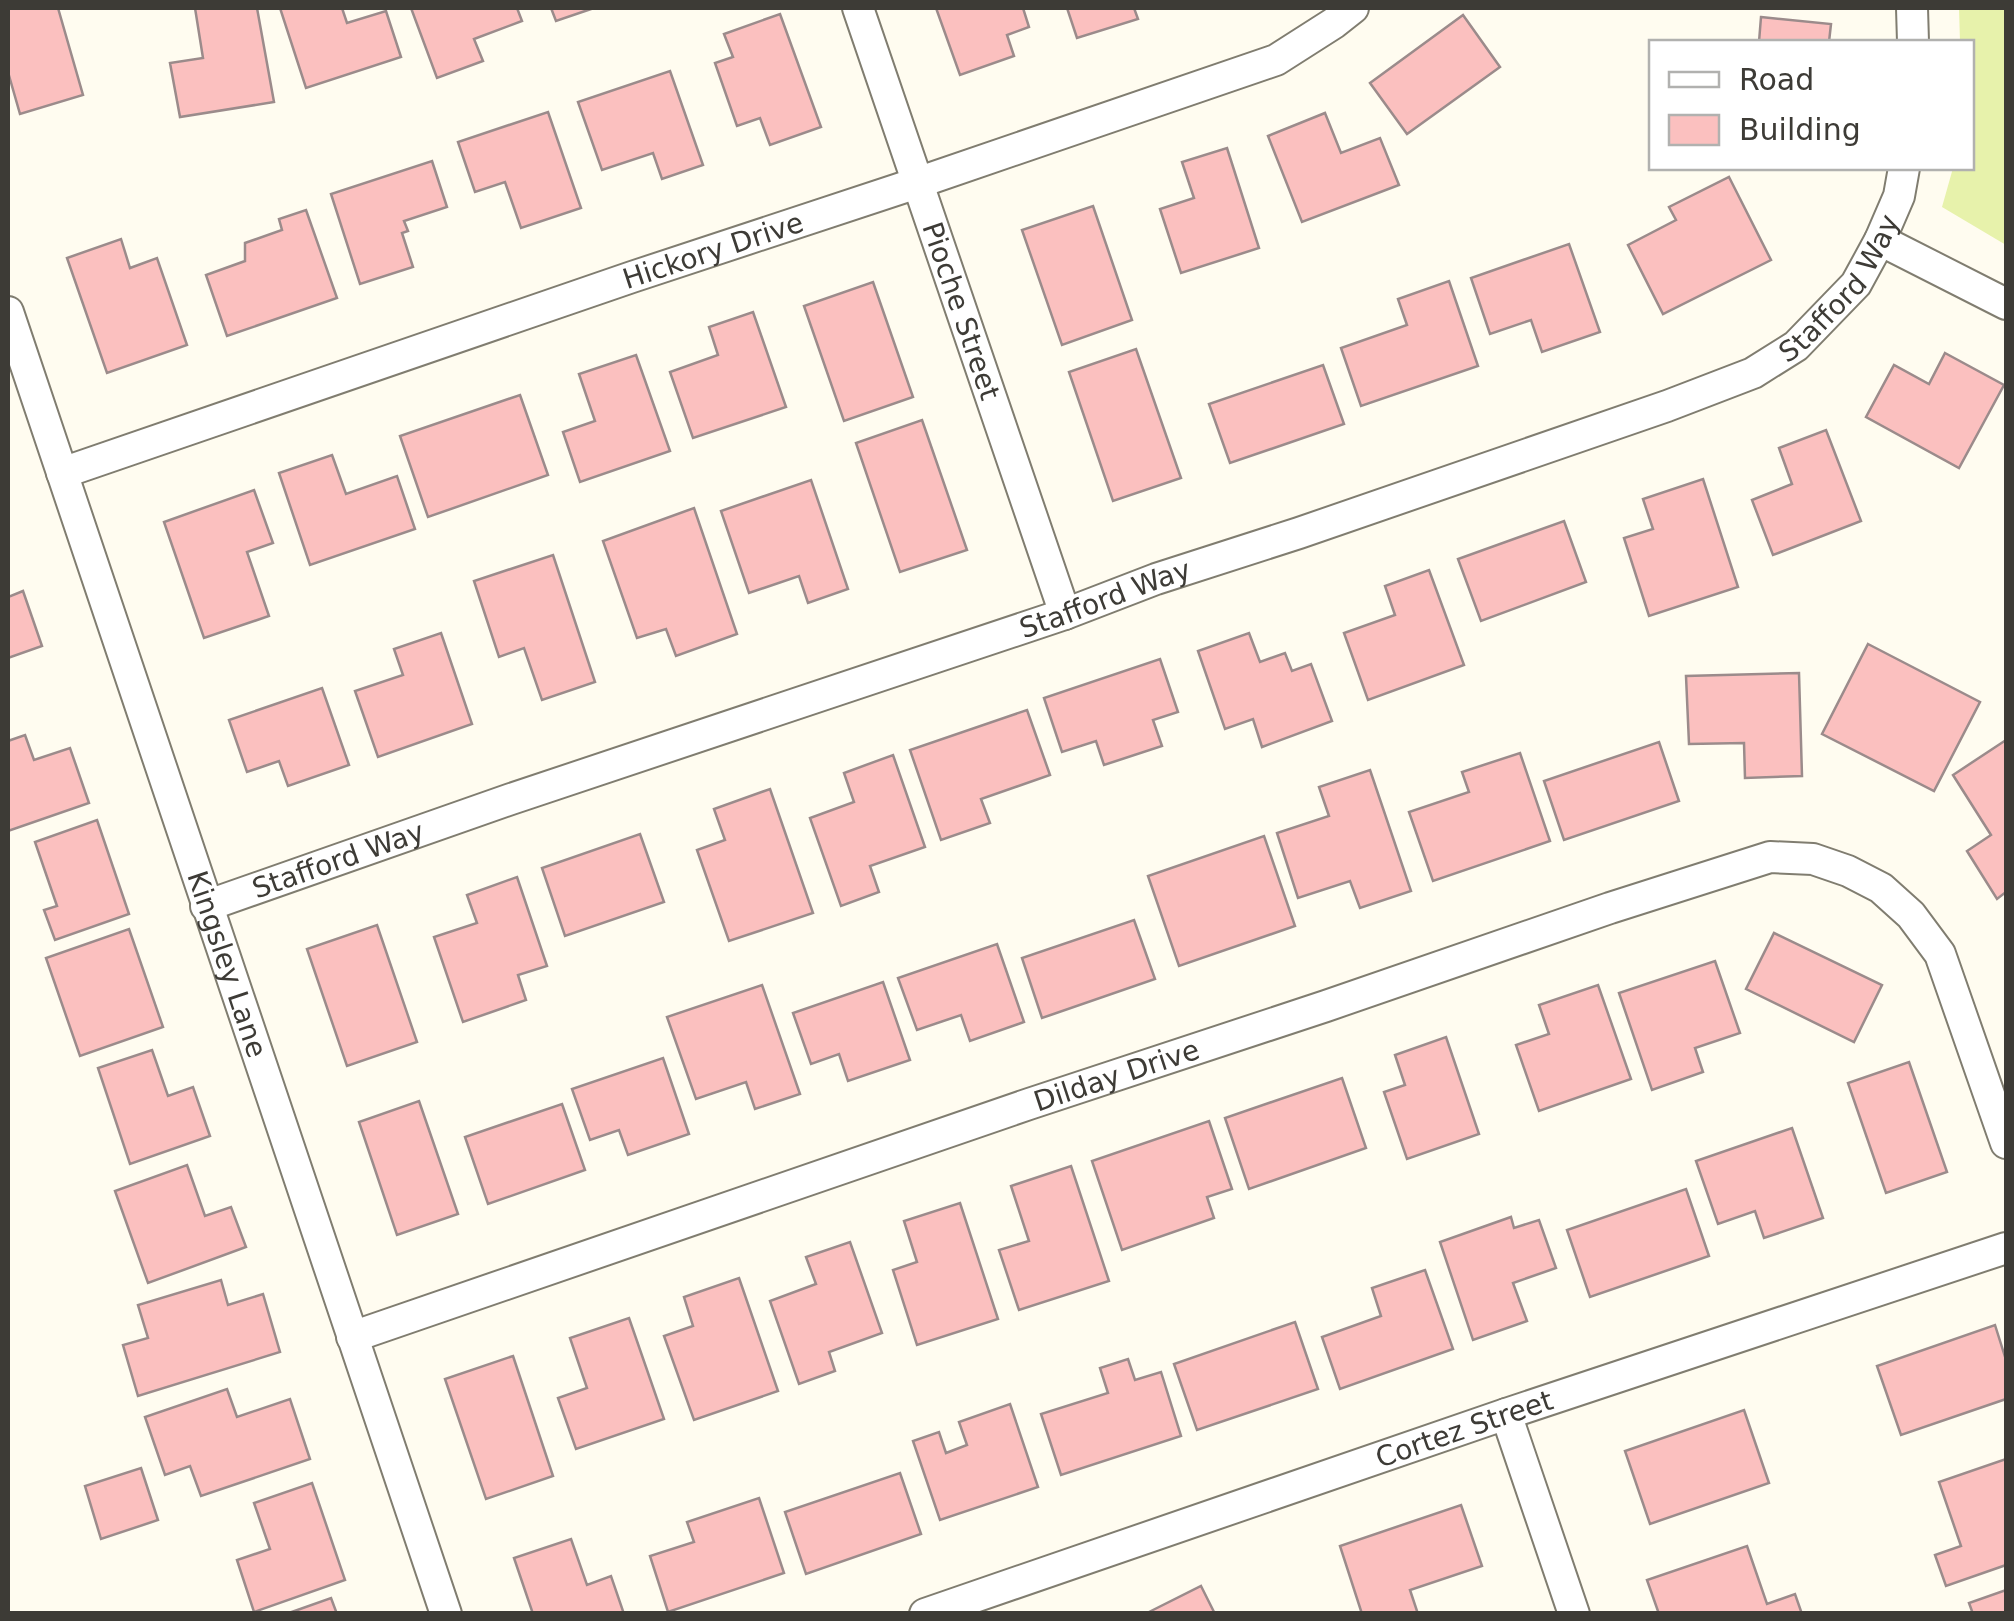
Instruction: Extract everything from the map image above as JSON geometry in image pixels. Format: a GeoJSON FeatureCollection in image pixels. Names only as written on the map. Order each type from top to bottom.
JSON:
{"type":"FeatureCollection","features":[{"type":"Feature","properties":{"kind":"street","name":"Pioche Street"},"geometry":{"type":"LineString","coordinates":[[858,8],[1065,614]]}},
{"type":"Feature","properties":{"kind":"street","name":"Hickory Drive"},"geometry":{"type":"LineString","coordinates":[[62,473],[1276,60],[1353,8]]}},
{"type":"Feature","properties":{"kind":"street"},"geometry":{"type":"LineString","coordinates":[[1912,8],[1912,40]]}},
{"type":"Feature","properties":{"kind":"street","name":"Stafford Way"},"geometry":{"type":"LineString","coordinates":[[206,906],[510,799],[1502,464],[1753,373],[1796,346],[1856,284],[1899,196],[1904,170]]}},
{"type":"Feature","properties":{"kind":"street"},"geometry":{"type":"LineString","coordinates":[[1880,240],[2006,304]]}},
{"type":"Feature","properties":{"kind":"street","name":"Kingsley Lane"},"geometry":{"type":"LineString","coordinates":[[8,312],[446,1614]]}},
{"type":"Feature","properties":{"kind":"street","name":"Dilday Drive"},"geometry":{"type":"LineString","coordinates":[[352,1337],[1011,1110],[1770,857],[1813,859],[1848,870],[1880,888],[1911,915],[1940,954],[2006,1143]]}},
{"type":"Feature","properties":{"kind":"street","name":"Cortez Street"},"geometry":{"type":"LineString","coordinates":[[925,1614],[976,1605],[1506,1414],[2006,1248]]}},
{"type":"Feature","properties":{"kind":"street"},"geometry":{"type":"LineString","coordinates":[[1506,1414],[1574,1614]]}},
{"type":"Feature","properties":{"kind":"green space"},"geometry":{"type":"Polygon","coordinates":[[[1959,8],[2006,8],[2006,245],[1942,207],[1952,170],[1974,170],[1974,40],[1960,40],[1959,8]]]}},
{"type":"Feature","properties":{"kind":"building"},"geometry":{"type":"Polygon","coordinates":[[[8,8],[58,8],[83,95],[20,114],[8,72],[8,8]]]}},
{"type":"Feature","properties":{"kind":"building"},"geometry":{"type":"Polygon","coordinates":[[[195,8],[257,8],[274,102],[180,117],[170,63],[203,58],[195,8]]]}},
{"type":"Feature","properties":{"kind":"building"},"geometry":{"type":"Polygon","coordinates":[[[280,8],[342,8],[347,23],[386,11],[401,57],[306,88],[280,8]]]}},
{"type":"Feature","properties":{"kind":"building"},"geometry":{"type":"Polygon","coordinates":[[[411,8],[517,8],[522,21],[474,39],[483,61],[437,78],[411,8]]]}},
{"type":"Feature","properties":{"kind":"building"},"geometry":{"type":"Polygon","coordinates":[[[551,8],[594,8],[556,21],[551,8]]]}},
{"type":"Feature","properties":{"kind":"building"},"geometry":{"type":"Polygon","coordinates":[[[936,8],[1023,8],[1029,27],[1007,35],[1014,56],[960,75],[936,8]]]}},
{"type":"Feature","properties":{"kind":"building"},"geometry":{"type":"Polygon","coordinates":[[[1067,8],[1134,8],[1138,19],[1077,38],[1067,8]]]}},
{"type":"Feature","properties":{"kind":"building"},"geometry":{"type":"Polygon","coordinates":[[[780,14],[821,127],[770,145],[760,118],[737,126],[715,63],[733,57],[724,34],[780,14]]]}},
{"type":"Feature","properties":{"kind":"building"},"geometry":{"type":"Polygon","coordinates":[[[1463,15],[1500,67],[1407,134],[1370,83],[1463,15]]]}},
{"type":"Feature","properties":{"kind":"building"},"geometry":{"type":"Polygon","coordinates":[[[1761,17],[1831,24],[1829,40],[1759,40],[1761,17]]]}},
{"type":"Feature","properties":{"kind":"building"},"geometry":{"type":"Polygon","coordinates":[[[670,71],[703,165],[662,179],[653,153],[602,170],[578,102],[670,71]]]}},
{"type":"Feature","properties":{"kind":"building"},"geometry":{"type":"Polygon","coordinates":[[[548,112],[581,208],[521,228],[505,182],[475,192],[458,142],[548,112]]]}},
{"type":"Feature","properties":{"kind":"building"},"geometry":{"type":"Polygon","coordinates":[[[1325,113],[1341,153],[1380,138],[1399,185],[1302,222],[1268,136],[1325,113]]]}},
{"type":"Feature","properties":{"kind":"building"},"geometry":{"type":"Polygon","coordinates":[[[1227,148],[1259,248],[1181,273],[1160,209],[1194,198],[1182,162],[1227,148]]]}},
{"type":"Feature","properties":{"kind":"building"},"geometry":{"type":"Polygon","coordinates":[[[432,161],[447,207],[404,221],[408,231],[402,233],[413,267],[360,284],[331,194],[432,161]]]}},
{"type":"Feature","properties":{"kind":"building"},"geometry":{"type":"Polygon","coordinates":[[[1729,177],[1771,260],[1663,314],[1628,245],[1676,220],[1669,207],[1729,177]]]}},
{"type":"Feature","properties":{"kind":"building"},"geometry":{"type":"Polygon","coordinates":[[[1093,206],[1132,320],[1062,345],[1022,230],[1093,206]]]}},
{"type":"Feature","properties":{"kind":"building"},"geometry":{"type":"Polygon","coordinates":[[[306,210],[337,298],[227,336],[206,275],[245,261],[245,243],[282,230],[279,219],[306,210]]]}},
{"type":"Feature","properties":{"kind":"building"},"geometry":{"type":"Polygon","coordinates":[[[121,239],[130,268],[157,258],[187,345],[107,373],[67,258],[121,239]]]}},
{"type":"Feature","properties":{"kind":"building"},"geometry":{"type":"Polygon","coordinates":[[[1569,244],[1600,332],[1542,352],[1531,320],[1490,334],[1471,278],[1569,244]]]}},
{"type":"Feature","properties":{"kind":"building"},"geometry":{"type":"Polygon","coordinates":[[[1449,281],[1478,366],[1361,406],[1341,348],[1407,325],[1398,299],[1449,281]]]}},
{"type":"Feature","properties":{"kind":"building"},"geometry":{"type":"Polygon","coordinates":[[[873,282],[913,397],[844,421],[804,306],[873,282]]]}},
{"type":"Feature","properties":{"kind":"building"},"geometry":{"type":"Polygon","coordinates":[[[753,312],[786,407],[693,438],[670,372],[718,355],[709,327],[753,312]]]}},
{"type":"Feature","properties":{"kind":"building"},"geometry":{"type":"Polygon","coordinates":[[[1136,349],[1181,478],[1113,501],[1069,372],[1136,349]]]}},
{"type":"Feature","properties":{"kind":"building"},"geometry":{"type":"Polygon","coordinates":[[[1945,353],[2004,385],[1959,468],[1866,417],[1894,365],[1929,384],[1945,353]]]}},
{"type":"Feature","properties":{"kind":"building"},"geometry":{"type":"Polygon","coordinates":[[[636,355],[670,451],[580,482],[563,432],[595,421],[579,374],[636,355]]]}},
{"type":"Feature","properties":{"kind":"building"},"geometry":{"type":"Polygon","coordinates":[[[1323,365],[1344,424],[1230,463],[1209,404],[1323,365]]]}},
{"type":"Feature","properties":{"kind":"building"},"geometry":{"type":"Polygon","coordinates":[[[520,395],[548,475],[428,517],[400,436],[520,395]]]}},
{"type":"Feature","properties":{"kind":"building"},"geometry":{"type":"Polygon","coordinates":[[[922,420],[967,550],[900,572],[856,443],[922,420]]]}},
{"type":"Feature","properties":{"kind":"building"},"geometry":{"type":"Polygon","coordinates":[[[1826,430],[1861,521],[1773,555],[1752,500],[1792,484],[1779,448],[1826,430]]]}},
{"type":"Feature","properties":{"kind":"building"},"geometry":{"type":"Polygon","coordinates":[[[332,455],[346,494],[397,476],[415,529],[310,565],[279,473],[332,455]]]}},
{"type":"Feature","properties":{"kind":"building"},"geometry":{"type":"Polygon","coordinates":[[[1703,479],[1738,587],[1649,616],[1624,538],[1653,529],[1643,499],[1703,479]]]}},
{"type":"Feature","properties":{"kind":"building"},"geometry":{"type":"Polygon","coordinates":[[[811,480],[848,589],[808,603],[799,576],[749,593],[721,511],[811,480]]]}},
{"type":"Feature","properties":{"kind":"building"},"geometry":{"type":"Polygon","coordinates":[[[254,490],[273,543],[247,552],[269,616],[204,638],[164,522],[254,490]]]}},
{"type":"Feature","properties":{"kind":"building"},"geometry":{"type":"Polygon","coordinates":[[[694,508],[737,634],[676,656],[666,629],[637,638],[603,541],[694,508]]]}},
{"type":"Feature","properties":{"kind":"building"},"geometry":{"type":"Polygon","coordinates":[[[1564,521],[1586,582],[1481,621],[1458,559],[1564,521]]]}},
{"type":"Feature","properties":{"kind":"building"},"geometry":{"type":"Polygon","coordinates":[[[553,555],[595,682],[542,700],[524,648],[499,657],[474,581],[553,555]]]}},
{"type":"Feature","properties":{"kind":"building"},"geometry":{"type":"Polygon","coordinates":[[[1429,570],[1464,665],[1368,700],[1344,633],[1395,615],[1385,586],[1429,570]]]}},
{"type":"Feature","properties":{"kind":"building"},"geometry":{"type":"Polygon","coordinates":[[[23,591],[42,646],[8,658],[8,597],[23,591]]]}},
{"type":"Feature","properties":{"kind":"building"},"geometry":{"type":"Polygon","coordinates":[[[441,633],[472,724],[378,757],[355,691],[403,675],[394,649],[441,633]]]}},
{"type":"Feature","properties":{"kind":"building"},"geometry":{"type":"Polygon","coordinates":[[[1249,633],[1260,662],[1285,653],[1292,671],[1311,664],[1332,721],[1262,747],[1253,719],[1225,729],[1198,651],[1249,633]]]}},
{"type":"Feature","properties":{"kind":"building"},"geometry":{"type":"Polygon","coordinates":[[[1868,644],[1980,702],[1934,791],[1822,734],[1868,644]]]}},
{"type":"Feature","properties":{"kind":"building"},"geometry":{"type":"Polygon","coordinates":[[[1160,659],[1178,712],[1153,720],[1162,746],[1104,765],[1096,741],[1062,752],[1044,698],[1160,659]]]}},
{"type":"Feature","properties":{"kind":"building"},"geometry":{"type":"Polygon","coordinates":[[[1799,673],[1802,776],[1745,778],[1744,743],[1689,744],[1686,676],[1799,673]]]}},
{"type":"Feature","properties":{"kind":"building"},"geometry":{"type":"Polygon","coordinates":[[[322,688],[349,765],[288,786],[279,761],[247,772],[229,720],[322,688]]]}},
{"type":"Feature","properties":{"kind":"building"},"geometry":{"type":"Polygon","coordinates":[[[1027,710],[1050,775],[981,799],[990,823],[941,840],[910,750],[1027,710]]]}},
{"type":"Feature","properties":{"kind":"building"},"geometry":{"type":"Polygon","coordinates":[[[25,735],[34,760],[70,748],[89,803],[8,831],[8,741],[25,735]]]}},
{"type":"Feature","properties":{"kind":"building"},"geometry":{"type":"Polygon","coordinates":[[[2006,740],[2006,892],[1997,899],[1967,851],[1991,835],[1953,775],[2006,740]]]}},
{"type":"Feature","properties":{"kind":"building"},"geometry":{"type":"Polygon","coordinates":[[[1659,742],[1679,801],[1564,840],[1544,781],[1659,742]]]}},
{"type":"Feature","properties":{"kind":"building"},"geometry":{"type":"Polygon","coordinates":[[[1520,753],[1550,841],[1433,881],[1409,812],[1469,792],[1462,772],[1520,753]]]}},
{"type":"Feature","properties":{"kind":"building"},"geometry":{"type":"Polygon","coordinates":[[[893,755],[925,847],[870,866],[879,892],[841,906],[810,818],[854,802],[844,773],[893,755]]]}},
{"type":"Feature","properties":{"kind":"building"},"geometry":{"type":"Polygon","coordinates":[[[1370,770],[1411,891],[1360,908],[1350,881],[1298,898],[1277,833],[1329,816],[1319,787],[1370,770]]]}},
{"type":"Feature","properties":{"kind":"building"},"geometry":{"type":"Polygon","coordinates":[[[770,789],[813,913],[729,941],[697,850],[725,840],[714,809],[770,789]]]}},
{"type":"Feature","properties":{"kind":"building"},"geometry":{"type":"Polygon","coordinates":[[[97,820],[129,914],[55,940],[44,910],[57,906],[35,842],[97,820]]]}},
{"type":"Feature","properties":{"kind":"building"},"geometry":{"type":"Polygon","coordinates":[[[640,834],[664,902],[565,936],[542,868],[640,834]]]}},
{"type":"Feature","properties":{"kind":"building"},"geometry":{"type":"Polygon","coordinates":[[[1264,836],[1295,926],[1179,966],[1148,876],[1264,836]]]}},
{"type":"Feature","properties":{"kind":"building"},"geometry":{"type":"Polygon","coordinates":[[[517,877],[547,966],[518,975],[526,1000],[463,1022],[434,937],[477,923],[467,895],[517,877]]]}},
{"type":"Feature","properties":{"kind":"building"},"geometry":{"type":"Polygon","coordinates":[[[1134,920],[1155,979],[1042,1018],[1022,958],[1134,920]]]}},
{"type":"Feature","properties":{"kind":"building"},"geometry":{"type":"Polygon","coordinates":[[[377,925],[417,1042],[347,1066],[307,949],[377,925]]]}},
{"type":"Feature","properties":{"kind":"building"},"geometry":{"type":"Polygon","coordinates":[[[129,929],[163,1027],[80,1056],[46,958],[129,929]]]}},
{"type":"Feature","properties":{"kind":"building"},"geometry":{"type":"Polygon","coordinates":[[[1774,933],[1882,985],[1854,1042],[1746,989],[1774,933]]]}},
{"type":"Feature","properties":{"kind":"building"},"geometry":{"type":"Polygon","coordinates":[[[997,944],[1024,1022],[970,1041],[961,1015],[917,1030],[898,978],[997,944]]]}},
{"type":"Feature","properties":{"kind":"building"},"geometry":{"type":"Polygon","coordinates":[[[1715,961],[1740,1033],[1695,1048],[1703,1072],[1652,1090],[1619,993],[1715,961]]]}},
{"type":"Feature","properties":{"kind":"building"},"geometry":{"type":"Polygon","coordinates":[[[883,982],[910,1060],[848,1081],[839,1054],[811,1064],[793,1013],[883,982]]]}},
{"type":"Feature","properties":{"kind":"building"},"geometry":{"type":"Polygon","coordinates":[[[762,985],[800,1094],[755,1109],[746,1082],[696,1099],[667,1017],[762,985]]]}},
{"type":"Feature","properties":{"kind":"building"},"geometry":{"type":"Polygon","coordinates":[[[1598,985],[1631,1079],[1539,1111],[1516,1045],[1549,1034],[1539,1005],[1598,985]]]}},
{"type":"Feature","properties":{"kind":"building"},"geometry":{"type":"Polygon","coordinates":[[[1446,1037],[1479,1134],[1407,1159],[1384,1092],[1405,1085],[1395,1055],[1446,1037]]]}},
{"type":"Feature","properties":{"kind":"building"},"geometry":{"type":"Polygon","coordinates":[[[152,1050],[168,1096],[193,1087],[210,1136],[130,1164],[98,1068],[152,1050]]]}},
{"type":"Feature","properties":{"kind":"building"},"geometry":{"type":"Polygon","coordinates":[[[663,1058],[689,1134],[628,1155],[619,1130],[590,1140],[572,1089],[663,1058]]]}},
{"type":"Feature","properties":{"kind":"building"},"geometry":{"type":"Polygon","coordinates":[[[1909,1062],[1947,1172],[1886,1193],[1848,1083],[1909,1062]]]}},
{"type":"Feature","properties":{"kind":"building"},"geometry":{"type":"Polygon","coordinates":[[[1342,1078],[1366,1148],[1249,1189],[1225,1118],[1342,1078]]]}},
{"type":"Feature","properties":{"kind":"building"},"geometry":{"type":"Polygon","coordinates":[[[419,1101],[458,1214],[397,1235],[359,1122],[419,1101]]]}},
{"type":"Feature","properties":{"kind":"building"},"geometry":{"type":"Polygon","coordinates":[[[562,1104],[585,1170],[488,1204],[465,1137],[562,1104]]]}},
{"type":"Feature","properties":{"kind":"building"},"geometry":{"type":"Polygon","coordinates":[[[1209,1121],[1232,1189],[1207,1197],[1214,1218],[1122,1250],[1092,1161],[1209,1121]]]}},
{"type":"Feature","properties":{"kind":"building"},"geometry":{"type":"Polygon","coordinates":[[[1792,1128],[1823,1218],[1764,1238],[1755,1211],[1718,1224],[1696,1161],[1792,1128]]]}},
{"type":"Feature","properties":{"kind":"building"},"geometry":{"type":"Polygon","coordinates":[[[187,1165],[205,1216],[231,1207],[246,1247],[148,1283],[115,1191],[187,1165]]]}},
{"type":"Feature","properties":{"kind":"building"},"geometry":{"type":"Polygon","coordinates":[[[1071,1166],[1109,1281],[1019,1310],[999,1250],[1029,1241],[1011,1186],[1071,1166]]]}},
{"type":"Feature","properties":{"kind":"building"},"geometry":{"type":"Polygon","coordinates":[[[1686,1189],[1709,1256],[1590,1297],[1567,1230],[1686,1189]]]}},
{"type":"Feature","properties":{"kind":"building"},"geometry":{"type":"Polygon","coordinates":[[[960,1203],[998,1319],[917,1345],[893,1270],[917,1262],[904,1221],[960,1203]]]}},
{"type":"Feature","properties":{"kind":"building"},"geometry":{"type":"Polygon","coordinates":[[[1511,1217],[1514,1228],[1539,1220],[1556,1268],[1513,1283],[1527,1321],[1473,1340],[1440,1242],[1511,1217]]]}},
{"type":"Feature","properties":{"kind":"building"},"geometry":{"type":"Polygon","coordinates":[[[850,1242],[882,1333],[829,1352],[835,1371],[799,1384],[770,1301],[816,1284],[806,1257],[850,1242]]]}},
{"type":"Feature","properties":{"kind":"building"},"geometry":{"type":"Polygon","coordinates":[[[1425,1270],[1453,1349],[1340,1389],[1322,1337],[1381,1316],[1372,1288],[1425,1270]]]}},
{"type":"Feature","properties":{"kind":"building"},"geometry":{"type":"Polygon","coordinates":[[[739,1278],[778,1391],[694,1420],[664,1336],[693,1326],[684,1297],[739,1278]]]}},
{"type":"Feature","properties":{"kind":"building"},"geometry":{"type":"Polygon","coordinates":[[[221,1280],[228,1305],[263,1294],[280,1352],[138,1396],[123,1345],[148,1338],[138,1305],[221,1280]]]}},
{"type":"Feature","properties":{"kind":"building"},"geometry":{"type":"Polygon","coordinates":[[[629,1318],[664,1419],[576,1449],[558,1398],[587,1388],[570,1338],[629,1318]]]}},
{"type":"Feature","properties":{"kind":"building"},"geometry":{"type":"Polygon","coordinates":[[[1295,1322],[1318,1389],[1197,1430],[1174,1364],[1295,1322]]]}},
{"type":"Feature","properties":{"kind":"building"},"geometry":{"type":"Polygon","coordinates":[[[1995,1325],[2006,1360],[2006,1399],[1901,1435],[1877,1366],[1995,1325]]]}},
{"type":"Feature","properties":{"kind":"building"},"geometry":{"type":"Polygon","coordinates":[[[513,1356],[553,1476],[486,1499],[445,1379],[513,1356]]]}},
{"type":"Feature","properties":{"kind":"building"},"geometry":{"type":"Polygon","coordinates":[[[1128,1359],[1135,1380],[1161,1372],[1181,1436],[1061,1475],[1041,1414],[1108,1393],[1100,1368],[1128,1359]]]}},
{"type":"Feature","properties":{"kind":"building"},"geometry":{"type":"Polygon","coordinates":[[[227,1389],[237,1417],[290,1399],[310,1459],[201,1496],[190,1466],[165,1475],[145,1417],[227,1389]]]}},
{"type":"Feature","properties":{"kind":"building"},"geometry":{"type":"Polygon","coordinates":[[[1010,1404],[1038,1487],[940,1520],[913,1441],[939,1432],[946,1453],[967,1445],[959,1422],[1010,1404]]]}},
{"type":"Feature","properties":{"kind":"building"},"geometry":{"type":"Polygon","coordinates":[[[1744,1410],[1769,1483],[1650,1524],[1625,1451],[1744,1410]]]}},
{"type":"Feature","properties":{"kind":"building"},"geometry":{"type":"Polygon","coordinates":[[[2006,1459],[2006,1565],[1946,1586],[1935,1555],[1961,1546],[1939,1482],[2006,1459]]]}},
{"type":"Feature","properties":{"kind":"building"},"geometry":{"type":"Polygon","coordinates":[[[141,1468],[158,1520],[101,1539],[85,1486],[141,1468]]]}},
{"type":"Feature","properties":{"kind":"building"},"geometry":{"type":"Polygon","coordinates":[[[900,1473],[921,1534],[806,1574],[785,1512],[900,1473]]]}},
{"type":"Feature","properties":{"kind":"building"},"geometry":{"type":"Polygon","coordinates":[[[312,1483],[345,1580],[254,1612],[237,1560],[270,1549],[254,1503],[312,1483]]]}},
{"type":"Feature","properties":{"kind":"building"},"geometry":{"type":"Polygon","coordinates":[[[759,1498],[784,1573],[668,1612],[650,1556],[694,1542],[687,1522],[759,1498]]]}},
{"type":"Feature","properties":{"kind":"building"},"geometry":{"type":"Polygon","coordinates":[[[1461,1505],[1482,1566],[1410,1590],[1418,1614],[1362,1614],[1340,1546],[1461,1505]]]}},
{"type":"Feature","properties":{"kind":"building"},"geometry":{"type":"Polygon","coordinates":[[[571,1539],[587,1585],[611,1576],[624,1614],[533,1614],[514,1558],[571,1539]]]}},
{"type":"Feature","properties":{"kind":"building"},"geometry":{"type":"Polygon","coordinates":[[[1747,1546],[1767,1604],[1795,1594],[1802,1614],[1659,1614],[1647,1580],[1747,1546]]]}},
{"type":"Feature","properties":{"kind":"building"},"geometry":{"type":"Polygon","coordinates":[[[1201,1586],[1215,1614],[1145,1614],[1201,1586]]]}},
{"type":"Feature","properties":{"kind":"building"},"geometry":{"type":"Polygon","coordinates":[[[2006,1590],[2006,1614],[1973,1614],[1969,1603],[2006,1590]]]}},
{"type":"Feature","properties":{"kind":"building"},"geometry":{"type":"Polygon","coordinates":[[[331,1598],[337,1614],[286,1614],[331,1598]]]}}]}
